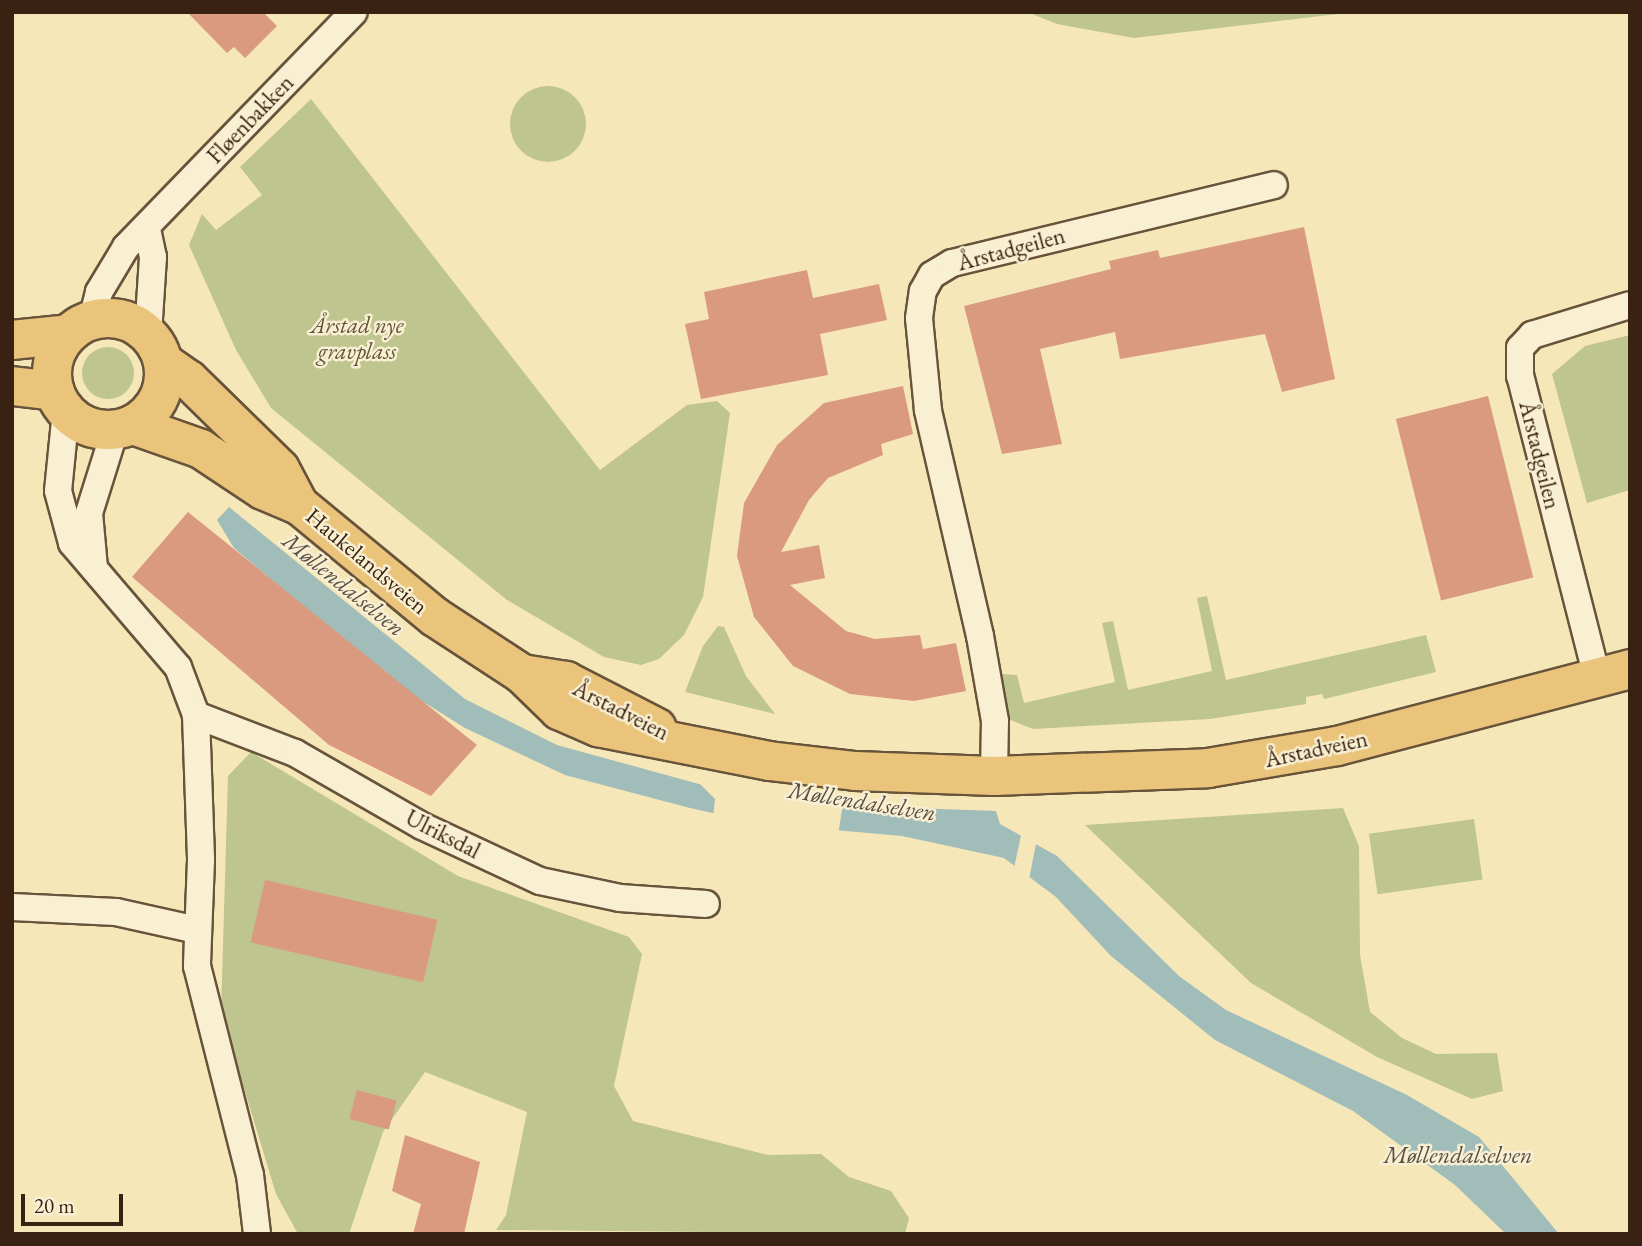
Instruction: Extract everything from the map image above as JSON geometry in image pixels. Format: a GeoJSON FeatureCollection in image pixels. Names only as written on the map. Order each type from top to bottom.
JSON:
{"type":"FeatureCollection","features":[{"type":"Feature","properties":{"kind":"main road"},"geometry":{"type":"LineString","coordinates":[[12,340],[122,320],[156,348],[158,400],[124,427],[89,426],[61,401],[12,386]]}},
{"type":"Feature","properties":{"kind":"main road"},"geometry":{"type":"LineString","coordinates":[[61,401],[54,360],[81,327]]}},
{"type":"Feature","properties":{"kind":"main road","name":"Haukelandsveien"},"geometry":{"type":"LineString","coordinates":[[156,348],[280,469],[299,505]]}},
{"type":"Feature","properties":{"kind":"main road","name":"Haukelandsveien"},"geometry":{"type":"LineString","coordinates":[[124,427],[201,449],[263,489],[299,505],[435,617]]}},
{"type":"Feature","properties":{"kind":"main road","name":"Årstadveien"},"geometry":{"type":"LineString","coordinates":[[435,617],[522,674],[559,710],[578,719],[823,769],[994,776],[1125,774],[1252,762],[1337,746],[1613,673]]}},
{"type":"Feature","properties":{"kind":"street","name":"Fløenbakken"},"geometry":{"type":"LineString","coordinates":[[81,327],[117,258],[148,229],[354,12]]}},
{"type":"Feature","properties":{"kind":"street","name":"Årstadgeilen"},"geometry":{"type":"LineString","coordinates":[[994,776],[995,721],[980,636],[928,410],[919,318],[923,291],[932,275],[952,263],[1274,185]]}},
{"type":"Feature","properties":{"kind":"street"},"geometry":{"type":"LineString","coordinates":[[148,229],[153,257],[156,348]]}},
{"type":"Feature","properties":{"kind":"street","name":"Årstadgeilen"},"geometry":{"type":"LineString","coordinates":[[1613,673],[1520,376],[1520,348],[1532,335],[1630,305]]}},
{"type":"Feature","properties":{"kind":"street"},"geometry":{"type":"LineString","coordinates":[[61,401],[59,482],[62,519],[72,543],[178,667],[196,715],[201,860],[197,966],[250,1175],[257,1234]]}},
{"type":"Feature","properties":{"kind":"street"},"geometry":{"type":"LineString","coordinates":[[94,568],[89,513],[124,427]]}},
{"type":"Feature","properties":{"kind":"street","name":"Ulriksdal"},"geometry":{"type":"LineString","coordinates":[[196,715],[295,752],[422,826],[540,881],[620,898],[706,904]]}},
{"type":"Feature","properties":{"kind":"street"},"geometry":{"type":"LineString","coordinates":[[12,907],[116,912],[197,930]]}},
{"type":"Feature","properties":{"kind":"green space"},"geometry":{"type":"Polygon","coordinates":[[[1027,12],[1355,12],[1134,38],[1057,24],[1027,12]]]}},
{"type":"Feature","properties":{"kind":"green space"},"geometry":{"type":"Polygon","coordinates":[[[548,86],[563,89],[575,97],[583,109],[586,124],[583,139],[575,151],[563,159],[548,162],[533,159],[521,151],[513,139],[510,124],[513,109],[521,97],[533,89],[548,86]]]}},
{"type":"Feature","properties":{"kind":"green space","name":"Årstad nye gravplass"},"geometry":{"type":"Polygon","coordinates":[[[311,99],[600,470],[687,405],[717,401],[730,413],[703,597],[684,635],[659,659],[641,665],[604,657],[507,600],[271,408],[236,350],[189,245],[202,214],[216,230],[262,195],[240,167],[311,99]]]}},
{"type":"Feature","properties":{"kind":"green space"},"geometry":{"type":"Polygon","coordinates":[[[1630,335],[1630,490],[1587,503],[1552,374],[1585,346],[1630,335]]]}},
{"type":"Feature","properties":{"kind":"green space"},"geometry":{"type":"Polygon","coordinates":[[[108,347],[127,354],[134,373],[127,392],[108,399],[89,392],[82,373],[89,354],[108,347]]]}},
{"type":"Feature","properties":{"kind":"green space"},"geometry":{"type":"Polygon","coordinates":[[[1207,596],[1226,680],[1426,635],[1436,672],[1324,699],[1322,694],[1306,697],[1306,704],[1210,719],[1033,729],[1008,719],[1002,674],[1017,675],[1024,703],[1115,682],[1102,623],[1113,621],[1128,690],[1212,671],[1197,598],[1207,596]]]}},
{"type":"Feature","properties":{"kind":"green space"},"geometry":{"type":"Polygon","coordinates":[[[718,626],[724,627],[746,676],[775,714],[685,692],[703,646],[718,626]]]}},
{"type":"Feature","properties":{"kind":"green space"},"geometry":{"type":"Polygon","coordinates":[[[251,752],[458,876],[629,937],[642,954],[614,1086],[633,1121],[768,1155],[821,1154],[849,1177],[891,1191],[909,1218],[905,1234],[496,1230],[506,1215],[527,1112],[425,1072],[383,1132],[349,1234],[298,1234],[276,1194],[221,1012],[228,776],[251,752]]]}},
{"type":"Feature","properties":{"kind":"green space"},"geometry":{"type":"Polygon","coordinates":[[[1343,808],[1359,846],[1360,955],[1370,1012],[1402,1038],[1436,1054],[1497,1053],[1503,1091],[1472,1099],[1377,1057],[1251,983],[1085,825],[1343,808]]]}},
{"type":"Feature","properties":{"kind":"green space"},"geometry":{"type":"Polygon","coordinates":[[[1474,819],[1482,879],[1378,894],[1369,834],[1474,819]]]}},
{"type":"Feature","properties":{"kind":"water","name":"Møllendalselven"},"geometry":{"type":"Polygon","coordinates":[[[229,507],[465,699],[557,745],[699,784],[828,805],[996,811],[1000,824],[1057,856],[1179,976],[1226,1010],[1407,1095],[1479,1137],[1559,1234],[1506,1234],[1455,1185],[1353,1111],[1215,1040],[1111,956],[1056,897],[1004,858],[902,836],[757,823],[690,808],[565,775],[465,728],[395,684],[234,548],[217,520],[229,507]]]}},
{"type":"Feature","properties":{"kind":"pier"},"geometry":{"type":"Polygon","coordinates":[[[696,780],[843,803],[838,836],[713,817],[715,799],[696,780]]]}},
{"type":"Feature","properties":{"kind":"pier"},"geometry":{"type":"Polygon","coordinates":[[[1022,831],[1037,839],[1029,879],[1014,868],[1022,831]]]}},
{"type":"Feature","properties":{"kind":"building"},"geometry":{"type":"Polygon","coordinates":[[[187,12],[263,12],[277,26],[245,58],[234,47],[227,53],[187,12]]]}},
{"type":"Feature","properties":{"kind":"building"},"geometry":{"type":"Polygon","coordinates":[[[1304,227],[1335,379],[1282,392],[1265,334],[1120,359],[1115,332],[1040,349],[1062,444],[1002,454],[964,306],[1111,269],[1109,261],[1158,250],[1160,258],[1304,227]]]}},
{"type":"Feature","properties":{"kind":"building"},"geometry":{"type":"Polygon","coordinates":[[[807,270],[813,298],[879,284],[887,320],[820,334],[828,375],[701,399],[685,324],[709,319],[704,292],[807,270]]]}},
{"type":"Feature","properties":{"kind":"building"},"geometry":{"type":"Polygon","coordinates":[[[903,386],[913,434],[881,444],[883,455],[828,478],[809,500],[781,552],[819,545],[825,578],[790,585],[846,631],[875,639],[920,635],[923,649],[956,643],[966,691],[914,701],[850,694],[793,666],[754,617],[737,556],[744,503],[777,445],[824,403],[903,386]]]}},
{"type":"Feature","properties":{"kind":"building"},"geometry":{"type":"Polygon","coordinates":[[[1488,396],[1533,577],[1441,600],[1396,419],[1488,396]]]}},
{"type":"Feature","properties":{"kind":"building"},"geometry":{"type":"Polygon","coordinates":[[[188,512],[477,745],[431,796],[329,745],[132,577],[188,512]]]}},
{"type":"Feature","properties":{"kind":"building"},"geometry":{"type":"Polygon","coordinates":[[[265,880],[437,920],[423,982],[251,942],[265,880]]]}},
{"type":"Feature","properties":{"kind":"building"},"geometry":{"type":"Polygon","coordinates":[[[357,1090],[397,1101],[389,1130],[349,1119],[357,1090]]]}},
{"type":"Feature","properties":{"kind":"building"},"geometry":{"type":"Polygon","coordinates":[[[405,1135],[480,1162],[464,1234],[413,1234],[421,1204],[392,1191],[405,1135]]]}}]}
